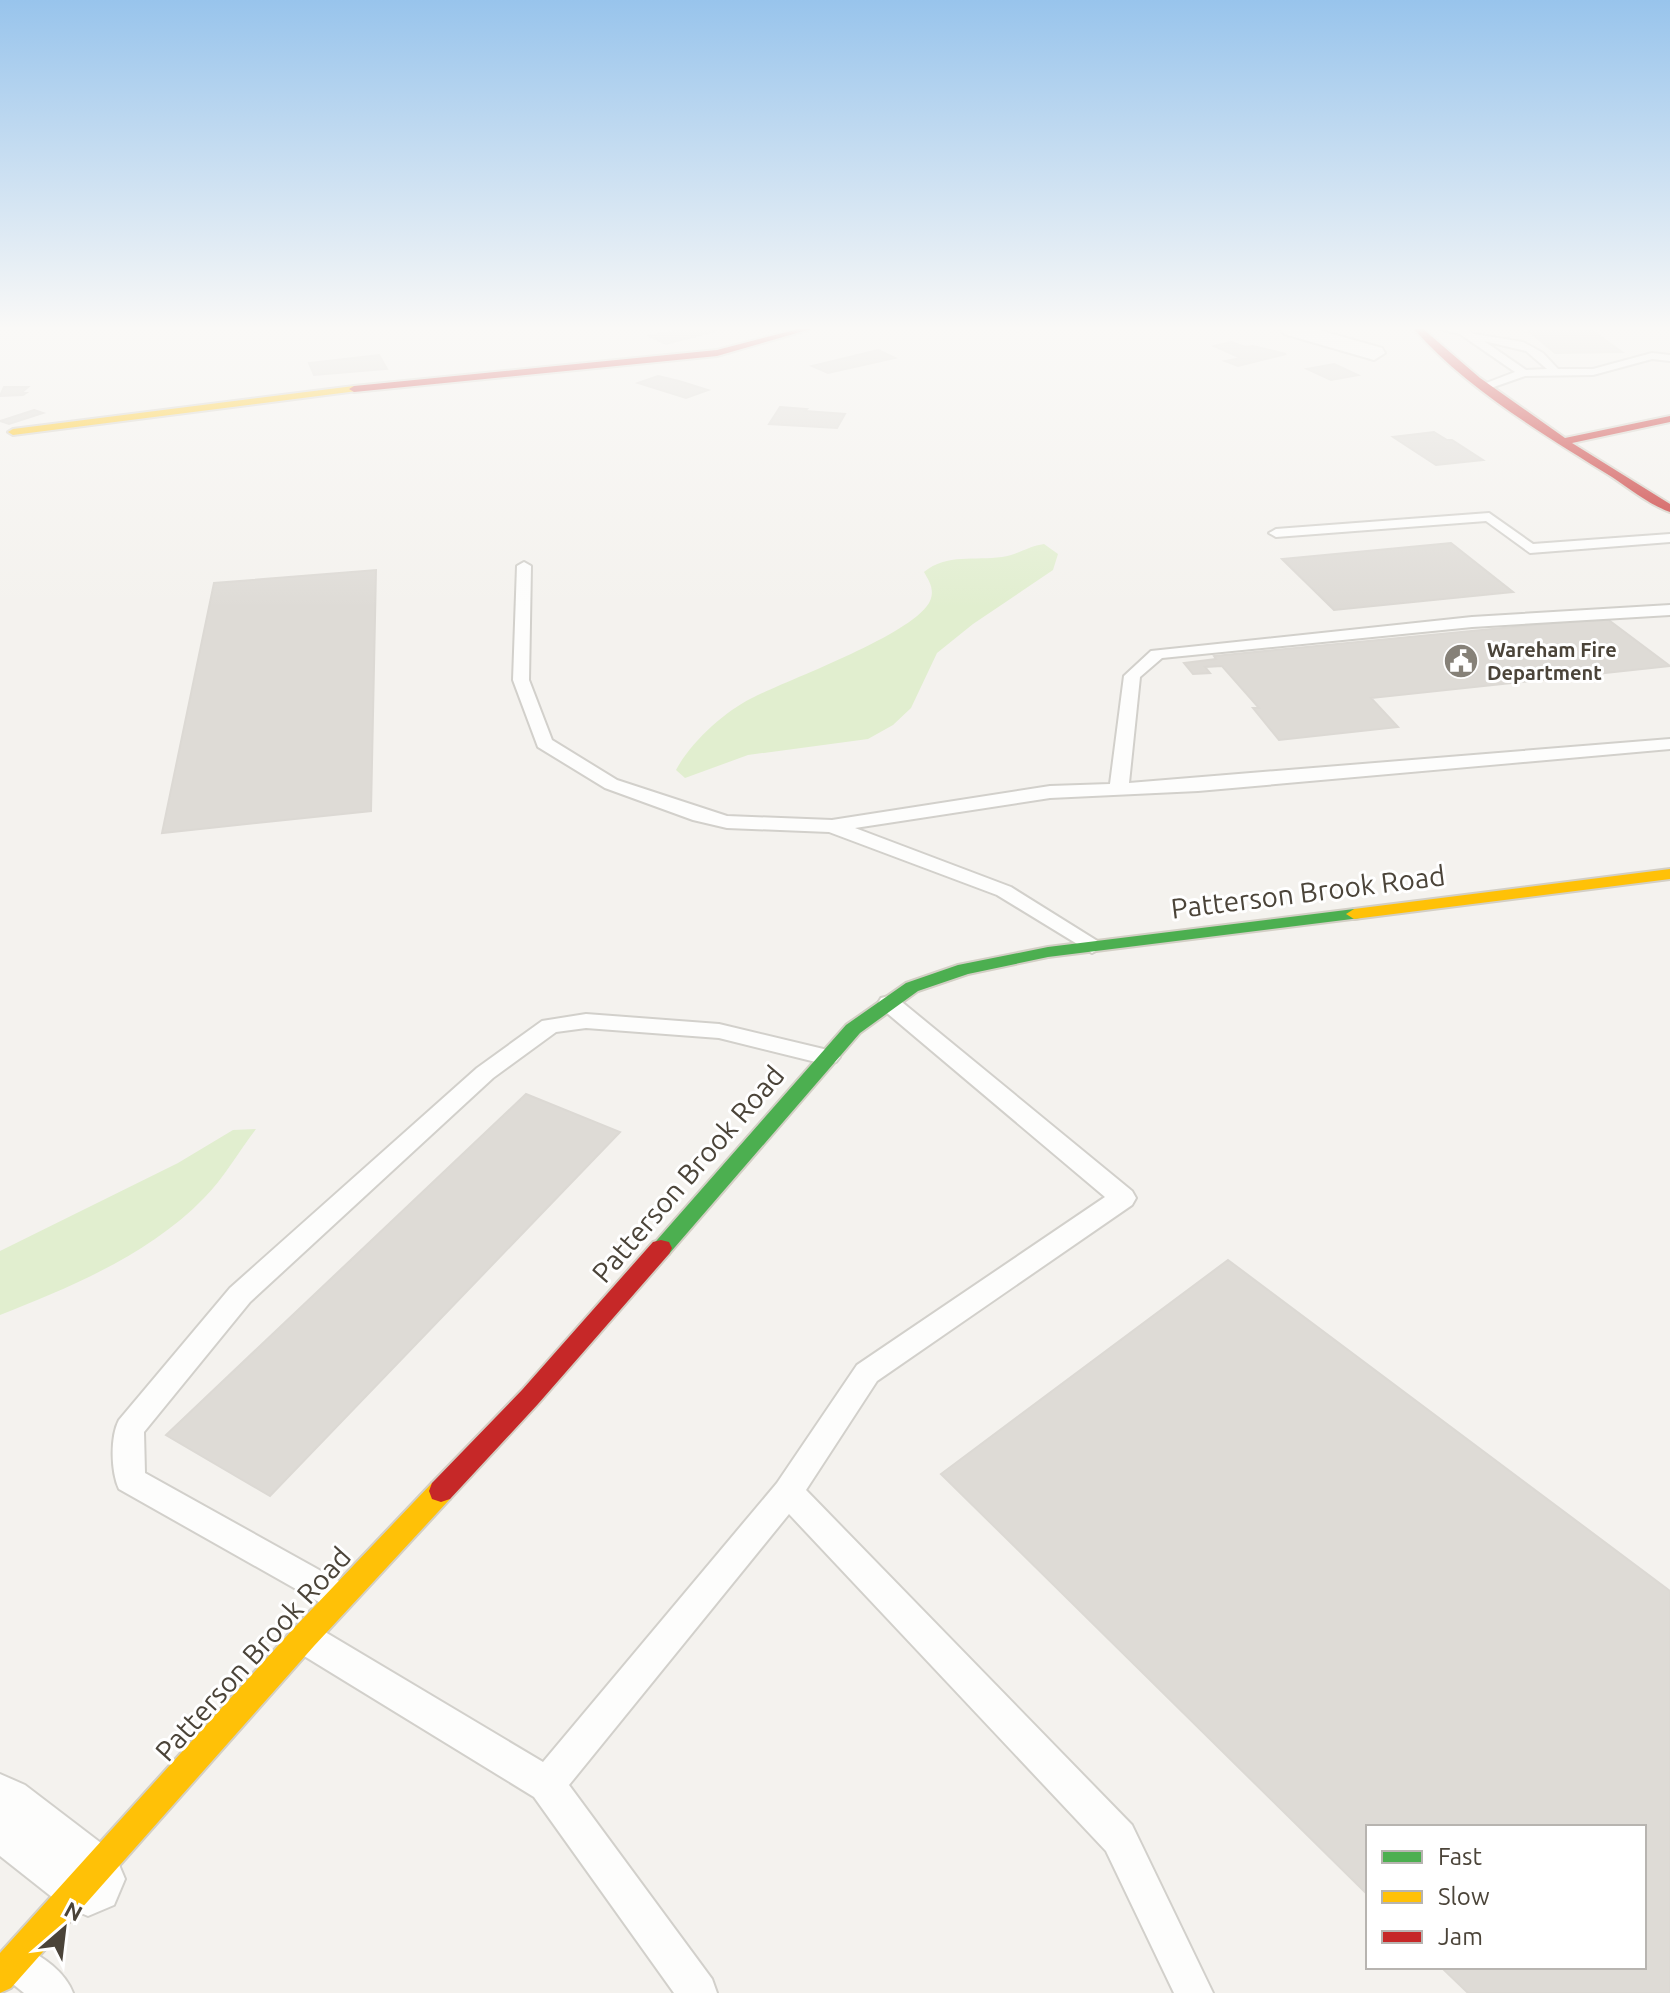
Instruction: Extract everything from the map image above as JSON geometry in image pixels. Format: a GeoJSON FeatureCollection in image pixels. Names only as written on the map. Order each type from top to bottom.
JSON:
{"type":"FeatureCollection","features":[{"type":"Feature","properties":{"kind":"street"},"geometry":{"type":"LineString","coordinates":[[13,432],[90,422]]}},
{"type":"Feature","properties":{"kind":"street"},"geometry":{"type":"LineString","coordinates":[[1537,422],[1670,509]]}},
{"type":"Feature","properties":{"kind":"street"},"geometry":{"type":"LineString","coordinates":[[1565,441],[1656,422]]}},
{"type":"Feature","properties":{"kind":"street","name":"Patterson Brook Road"},"geometry":{"type":"LineString","coordinates":[[7,1969],[304,1637],[530,1397],[853,1029],[912,987],[964,969],[1092,947],[1670,874]]}},
{"type":"Feature","properties":{"kind":"street"},"geometry":{"type":"LineString","coordinates":[[0,1810],[88,1879]]}},
{"type":"Feature","properties":{"kind":"lane"},"geometry":{"type":"LineString","coordinates":[[1276,533],[1489,517],[1530,549],[1670,538]]}},
{"type":"Feature","properties":{"kind":"lane"},"geometry":{"type":"LineString","coordinates":[[524,566],[521,680],[544,743],[611,784],[700,816],[727,822],[832,826],[1050,792],[1198,785],[1670,744]]}},
{"type":"Feature","properties":{"kind":"lane"},"geometry":{"type":"LineString","coordinates":[[1119,789],[1132,676],[1157,654],[1472,622],[1670,610]]}},
{"type":"Feature","properties":{"kind":"lane"},"geometry":{"type":"LineString","coordinates":[[832,826],[1004,891],[1092,947]]}},
{"type":"Feature","properties":{"kind":"lane"},"geometry":{"type":"LineString","coordinates":[[547,1784],[788,1492],[867,1373],[1123,1198],[889,1003]]}},
{"type":"Feature","properties":{"kind":"lane"},"geometry":{"type":"LineString","coordinates":[[340,1598],[130,1480],[129,1429],[240,1295],[485,1073],[550,1026],[586,1021],[719,1031],[828,1057]]}},
{"type":"Feature","properties":{"kind":"lane"},"geometry":{"type":"LineString","coordinates":[[788,1492],[1119,1838],[1194,1993]]}},
{"type":"Feature","properties":{"kind":"lane"},"geometry":{"type":"LineString","coordinates":[[304,1637],[547,1784],[698,1993]]}},
{"type":"Feature","properties":{"kind":"lane"},"geometry":{"type":"LineString","coordinates":[[7,1969],[54,1993]]}},
{"type":"Feature","properties":{"kind":"green space"},"geometry":{"type":"Polygon","coordinates":[[[1044,544],[1058,554],[1053,570],[973,624],[937,653],[911,708],[893,725],[868,739],[748,755],[685,778],[676,770],[699,739],[741,704],[876,641],[919,614],[930,601],[932,593],[924,572],[933,566],[952,560],[1007,556],[1044,544]]]}},
{"type":"Feature","properties":{"kind":"green space"},"geometry":{"type":"Polygon","coordinates":[[[256,1129],[211,1190],[183,1218],[159,1236],[82,1280],[0,1315],[0,1251],[178,1163],[233,1130],[256,1129]]]}},
{"type":"Feature","properties":{"kind":"building"},"geometry":{"type":"Polygon","coordinates":[[[770,422],[840,422],[837,428],[770,422]]]}},
{"type":"Feature","properties":{"kind":"building"},"geometry":{"type":"Polygon","coordinates":[[[1434,432],[1483,460],[1436,465],[1393,437],[1434,432]]]}},
{"type":"Feature","properties":{"kind":"building"},"geometry":{"type":"Polygon","coordinates":[[[1451,543],[1513,592],[1334,610],[1282,559],[1451,543]]]}},
{"type":"Feature","properties":{"kind":"building"},"geometry":{"type":"Polygon","coordinates":[[[376,570],[371,811],[162,833],[214,583],[376,570]]]}},
{"type":"Feature","properties":{"kind":"building"},"geometry":{"type":"Polygon","coordinates":[[[1606,618],[1670,666],[1371,698],[1398,727],[1279,740],[1253,708],[1259,708],[1222,666],[1205,667],[1210,673],[1193,674],[1184,663],[1216,659],[1214,656],[1606,618]]]}},
{"type":"Feature","properties":{"kind":"building"},"geometry":{"type":"Polygon","coordinates":[[[526,1094],[620,1132],[270,1496],[166,1435],[526,1094]]]}},
{"type":"Feature","properties":{"kind":"building"},"geometry":{"type":"Polygon","coordinates":[[[1228,1260],[1670,1591],[1670,1993],[1468,1993],[1443,1969],[1646,1969],[1646,1825],[1366,1825],[1366,1893],[941,1474],[1228,1260]]]}},
{"type":"Feature","properties":{"kind":"traffic: fast"},"geometry":{"type":"LineString","coordinates":[[661,1248],[853,1029],[912,987],[964,969],[1048,952],[1354,914]]}},
{"type":"Feature","properties":{"kind":"traffic: slow"},"geometry":{"type":"LineString","coordinates":[[13,432],[92,422]]}},
{"type":"Feature","properties":{"kind":"traffic: slow"},"geometry":{"type":"LineString","coordinates":[[1354,914],[1670,874]]}},
{"type":"Feature","properties":{"kind":"traffic: slow"},"geometry":{"type":"LineString","coordinates":[[0,1977],[304,1637],[441,1491]]}},
{"type":"Feature","properties":{"kind":"traffic: jam"},"geometry":{"type":"LineString","coordinates":[[1534,422],[1670,509]]}},
{"type":"Feature","properties":{"kind":"traffic: jam"},"geometry":{"type":"LineString","coordinates":[[1565,441],[1656,422]]}},
{"type":"Feature","properties":{"kind":"traffic: jam"},"geometry":{"type":"LineString","coordinates":[[441,1491],[530,1397],[661,1248]]}},
{"type":"Feature","properties":{"kind":"place","name":"Wareham Fire Department"},"geometry":{"type":"Point","coordinates":[1461,661]}}]}
